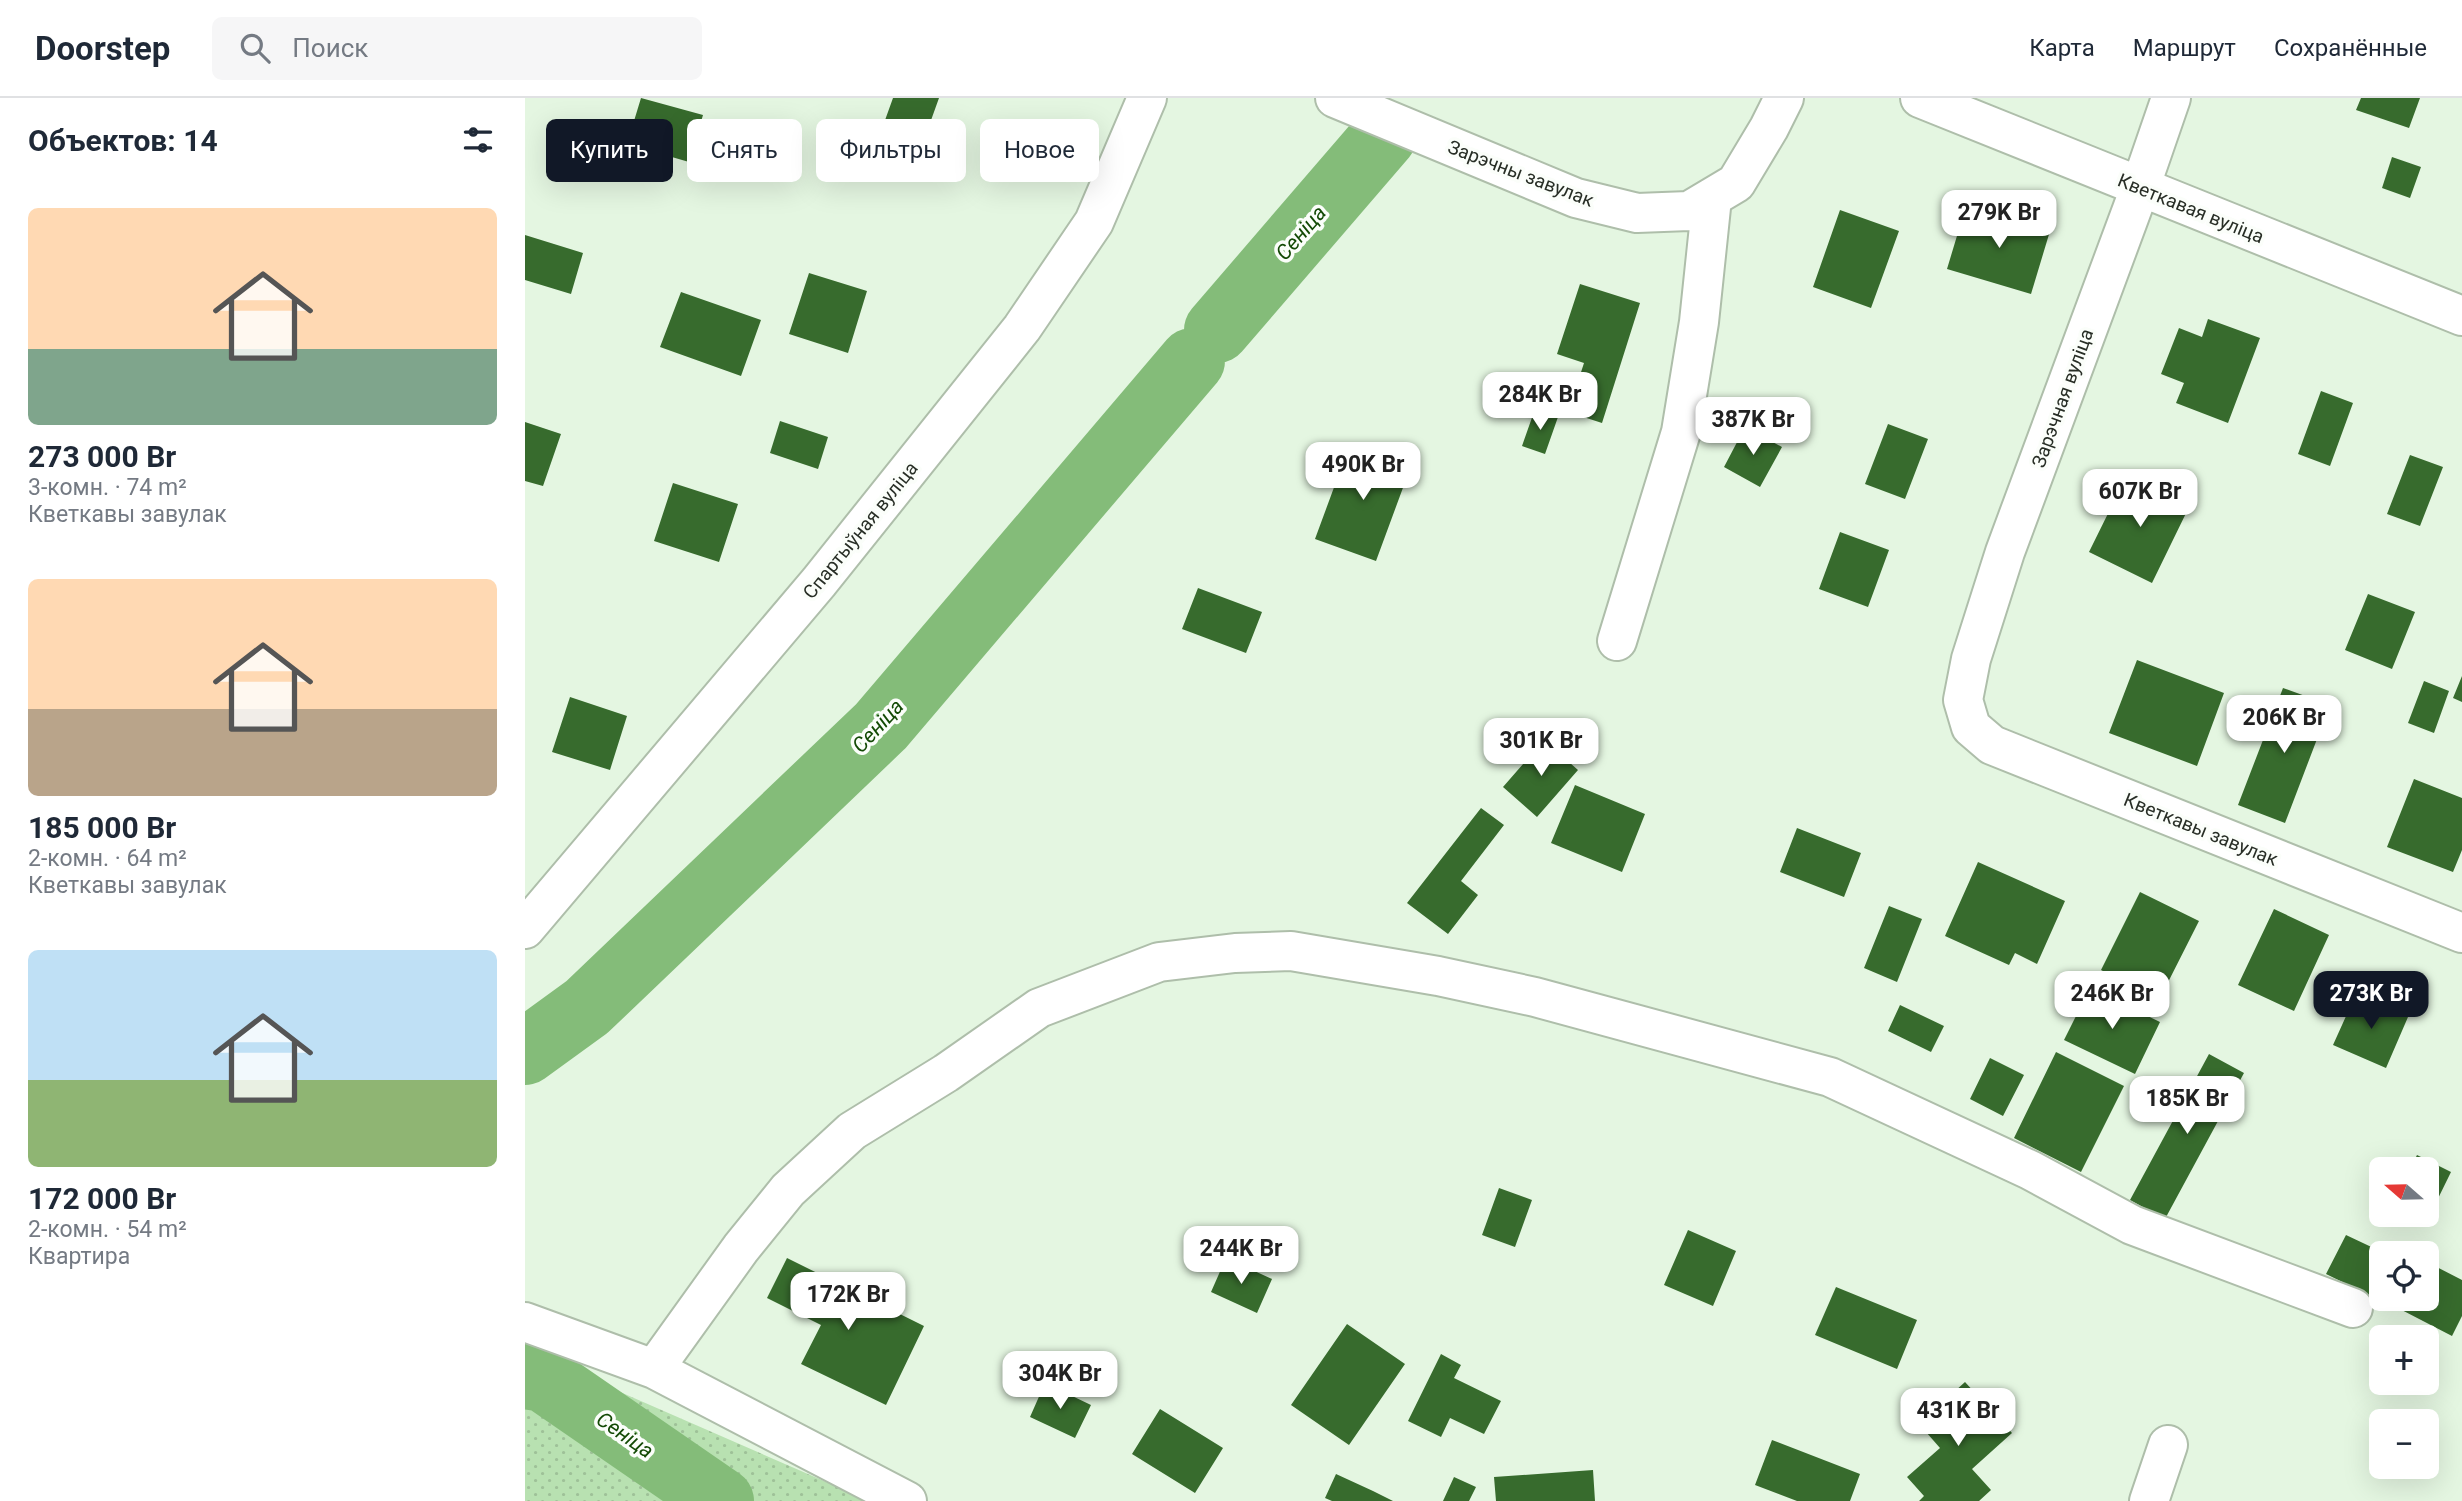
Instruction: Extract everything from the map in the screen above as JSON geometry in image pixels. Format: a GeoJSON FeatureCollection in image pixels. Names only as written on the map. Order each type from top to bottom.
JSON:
{"type":"FeatureCollection","features":[{"type":"Feature","properties":{"kind":"street","name":"Зарэчны завулак"},"geometry":{"type":"LineString","coordinates":[[1335,98],[1576,198],[1637,214],[1689,211],[1736,183],[1784,98]]}},
{"type":"Feature","properties":{"kind":"street","name":"Кветкавая вуліца"},"geometry":{"type":"LineString","coordinates":[[1920,98],[2462,316]]}},
{"type":"Feature","properties":{"kind":"street","name":"Зарэчная вуліца"},"geometry":{"type":"LineString","coordinates":[[1963,700],[1971,659],[2005,552],[2171,98]]}},
{"type":"Feature","properties":{"kind":"street","name":"Спартыўная вуліца"},"geometry":{"type":"LineString","coordinates":[[525,929],[819,582],[1022,328],[1094,222],[1154,101]]}},
{"type":"Feature","properties":{"kind":"street"},"geometry":{"type":"LineString","coordinates":[[1617,641],[1681,432],[1699,322],[1712,198]]}},
{"type":"Feature","properties":{"kind":"street","name":"Кветкавы завулак"},"geometry":{"type":"LineString","coordinates":[[1963,700],[1971,727],[1992,745],[2462,933]]}},
{"type":"Feature","properties":{"kind":"street"},"geometry":{"type":"LineString","coordinates":[[655,1369],[741,1248],[788,1190],[852,1131],[946,1073],[1039,1008],[1159,962],[1235,953],[1291,951],[1438,976],[1535,998],[1830,1077],[2030,1170],[2132,1226],[2353,1308]]}},
{"type":"Feature","properties":{"kind":"street"},"geometry":{"type":"LineString","coordinates":[[525,1322],[655,1369],[908,1501]]}},
{"type":"Feature","properties":{"kind":"street"},"geometry":{"type":"LineString","coordinates":[[2149,1501],[2168,1445]]}},
{"type":"Feature","properties":{"kind":"green space"},"geometry":{"type":"Polygon","coordinates":[[[525,1354],[611,1388],[870,1501],[751,1501],[548,1368],[525,1364],[525,1354]]]}},
{"type":"Feature","properties":{"kind":"green space"},"geometry":{"type":"Polygon","coordinates":[[[534,1390],[628,1457],[681,1501],[525,1501],[525,1392],[534,1390]]]}},
{"type":"Feature","properties":{"kind":"building"},"geometry":{"type":"Polygon","coordinates":[[[641,98],[703,115],[702,119],[687,119],[687,161],[673,157],[673,119],[635,119],[641,98]]]}},
{"type":"Feature","properties":{"kind":"building"},"geometry":{"type":"Polygon","coordinates":[[[893,98],[939,98],[931,119],[885,119],[893,98]]]}},
{"type":"Feature","properties":{"kind":"building"},"geometry":{"type":"Polygon","coordinates":[[[2361,98],[2420,98],[2409,128],[2356,110],[2361,98]]]}},
{"type":"Feature","properties":{"kind":"building"},"geometry":{"type":"Polygon","coordinates":[[[2392,157],[2421,167],[2410,198],[2382,188],[2392,157]]]}},
{"type":"Feature","properties":{"kind":"building"},"geometry":{"type":"Polygon","coordinates":[[[1966,206],[2050,231],[2031,294],[1947,269],[1966,206]]]}},
{"type":"Feature","properties":{"kind":"building"},"geometry":{"type":"Polygon","coordinates":[[[1840,210],[1899,231],[1871,308],[1813,287],[1840,210]]]}},
{"type":"Feature","properties":{"kind":"building"},"geometry":{"type":"Polygon","coordinates":[[[525,235],[583,253],[571,294],[525,280],[525,235]]]}},
{"type":"Feature","properties":{"kind":"building"},"geometry":{"type":"Polygon","coordinates":[[[809,273],[867,291],[848,353],[789,334],[809,273]]]}},
{"type":"Feature","properties":{"kind":"building"},"geometry":{"type":"Polygon","coordinates":[[[1580,284],[1640,303],[1602,423],[1568,412],[1584,363],[1557,354],[1580,284]]]}},
{"type":"Feature","properties":{"kind":"building"},"geometry":{"type":"Polygon","coordinates":[[[681,292],[761,320],[741,376],[660,347],[681,292]]]}},
{"type":"Feature","properties":{"kind":"building"},"geometry":{"type":"Polygon","coordinates":[[[2208,319],[2260,338],[2228,423],[2176,403],[2184,383],[2161,374],[2179,328],[2202,337],[2208,319]]]}},
{"type":"Feature","properties":{"kind":"building"},"geometry":{"type":"Polygon","coordinates":[[[2321,391],[2353,403],[2330,466],[2298,454],[2321,391]]]}},
{"type":"Feature","properties":{"kind":"building"},"geometry":{"type":"Polygon","coordinates":[[[1535,409],[1558,417],[1545,454],[1522,446],[1535,409]]]}},
{"type":"Feature","properties":{"kind":"building"},"geometry":{"type":"Polygon","coordinates":[[[780,421],[828,437],[818,469],[770,453],[780,421]]]}},
{"type":"Feature","properties":{"kind":"building"},"geometry":{"type":"Polygon","coordinates":[[[525,422],[561,434],[543,486],[525,481],[525,422]]]}},
{"type":"Feature","properties":{"kind":"building"},"geometry":{"type":"Polygon","coordinates":[[[1888,424],[1928,439],[1905,499],[1865,484],[1888,424]]]}},
{"type":"Feature","properties":{"kind":"building"},"geometry":{"type":"Polygon","coordinates":[[[1745,427],[1782,447],[1760,487],[1724,467],[1745,427]]]}},
{"type":"Feature","properties":{"kind":"building"},"geometry":{"type":"Polygon","coordinates":[[[1350,444],[1411,466],[1376,561],[1315,539],[1350,444]]]}},
{"type":"Feature","properties":{"kind":"building"},"geometry":{"type":"Polygon","coordinates":[[[2410,455],[2443,467],[2420,526],[2387,514],[2410,455]]]}},
{"type":"Feature","properties":{"kind":"building"},"geometry":{"type":"Polygon","coordinates":[[[2127,475],[2190,505],[2152,583],[2089,552],[2127,475]]]}},
{"type":"Feature","properties":{"kind":"building"},"geometry":{"type":"Polygon","coordinates":[[[673,483],[738,504],[719,562],[654,541],[673,483]]]}},
{"type":"Feature","properties":{"kind":"building"},"geometry":{"type":"Polygon","coordinates":[[[1840,532],[1889,550],[1868,607],[1819,589],[1840,532]]]}},
{"type":"Feature","properties":{"kind":"building"},"geometry":{"type":"Polygon","coordinates":[[[1198,588],[1262,612],[1246,653],[1182,629],[1198,588]]]}},
{"type":"Feature","properties":{"kind":"building"},"geometry":{"type":"Polygon","coordinates":[[[2368,594],[2415,612],[2392,669],[2345,650],[2368,594]]]}},
{"type":"Feature","properties":{"kind":"building"},"geometry":{"type":"Polygon","coordinates":[[[2137,660],[2224,693],[2197,766],[2109,733],[2137,660]]]}},
{"type":"Feature","properties":{"kind":"building"},"geometry":{"type":"Polygon","coordinates":[[[2462,676],[2462,702],[2453,698],[2462,676]]]}},
{"type":"Feature","properties":{"kind":"building"},"geometry":{"type":"Polygon","coordinates":[[[2424,681],[2449,691],[2434,733],[2408,723],[2424,681]]]}},
{"type":"Feature","properties":{"kind":"building"},"geometry":{"type":"Polygon","coordinates":[[[2283,688],[2330,705],[2285,823],[2238,805],[2283,688]]]}},
{"type":"Feature","properties":{"kind":"building"},"geometry":{"type":"Polygon","coordinates":[[[570,697],[627,716],[610,770],[552,752],[570,697]]]}},
{"type":"Feature","properties":{"kind":"building"},"geometry":{"type":"Polygon","coordinates":[[[1544,740],[1578,770],[1537,817],[1503,787],[1544,740]]]}},
{"type":"Feature","properties":{"kind":"building"},"geometry":{"type":"Polygon","coordinates":[[[2414,779],[2462,798],[2462,850],[2453,872],[2387,847],[2414,779]]]}},
{"type":"Feature","properties":{"kind":"building"},"geometry":{"type":"Polygon","coordinates":[[[1575,785],[1645,814],[1622,872],[1551,843],[1575,785]]]}},
{"type":"Feature","properties":{"kind":"building"},"geometry":{"type":"Polygon","coordinates":[[[1481,808],[1504,825],[1461,881],[1478,895],[1448,934],[1407,903],[1481,808]]]}},
{"type":"Feature","properties":{"kind":"building"},"geometry":{"type":"Polygon","coordinates":[[[1797,828],[1861,853],[1844,897],[1780,872],[1797,828]]]}},
{"type":"Feature","properties":{"kind":"building"},"geometry":{"type":"Polygon","coordinates":[[[1978,862],[2065,901],[2037,964],[2015,953],[2009,965],[1945,936],[1978,862]]]}},
{"type":"Feature","properties":{"kind":"building"},"geometry":{"type":"Polygon","coordinates":[[[2140,892],[2199,921],[2159,1000],[2101,970],[2140,892]]]}},
{"type":"Feature","properties":{"kind":"building"},"geometry":{"type":"Polygon","coordinates":[[[1889,906],[1922,919],[1897,982],[1864,968],[1889,906]]]}},
{"type":"Feature","properties":{"kind":"building"},"geometry":{"type":"Polygon","coordinates":[[[2274,909],[2329,935],[2294,1011],[2238,985],[2274,909]]]}},
{"type":"Feature","properties":{"kind":"building"},"geometry":{"type":"Polygon","coordinates":[[[2090,988],[2160,1022],[2135,1074],[2064,1040],[2090,988]]]}},
{"type":"Feature","properties":{"kind":"building"},"geometry":{"type":"Polygon","coordinates":[[[2356,994],[2408,1017],[2386,1068],[2333,1045],[2356,994]]]}},
{"type":"Feature","properties":{"kind":"building"},"geometry":{"type":"Polygon","coordinates":[[[1900,1005],[1944,1026],[1931,1052],[1888,1031],[1900,1005]]]}},
{"type":"Feature","properties":{"kind":"building"},"geometry":{"type":"Polygon","coordinates":[[[2056,1052],[2124,1086],[2081,1172],[2014,1138],[2056,1052]]]}},
{"type":"Feature","properties":{"kind":"building"},"geometry":{"type":"Polygon","coordinates":[[[2209,1054],[2244,1073],[2165,1219],[2130,1200],[2209,1054]]]}},
{"type":"Feature","properties":{"kind":"building"},"geometry":{"type":"Polygon","coordinates":[[[1990,1058],[2024,1075],[2003,1116],[1970,1099],[1990,1058]]]}},
{"type":"Feature","properties":{"kind":"building"},"geometry":{"type":"Polygon","coordinates":[[[2439,1166],[2451,1172],[2439,1196],[2439,1166]]]}},
{"type":"Feature","properties":{"kind":"building"},"geometry":{"type":"Polygon","coordinates":[[[1499,1188],[1532,1200],[1515,1247],[1482,1235],[1499,1188]]]}},
{"type":"Feature","properties":{"kind":"building"},"geometry":{"type":"Polygon","coordinates":[[[1688,1230],[1736,1251],[1713,1306],[1664,1285],[1688,1230]]]}},
{"type":"Feature","properties":{"kind":"building"},"geometry":{"type":"Polygon","coordinates":[[[2346,1235],[2369,1246],[2369,1295],[2326,1274],[2346,1235]]]}},
{"type":"Feature","properties":{"kind":"building"},"geometry":{"type":"Polygon","coordinates":[[[787,1258],[924,1326],[886,1405],[801,1364],[821,1325],[767,1298],[787,1258]]]}},
{"type":"Feature","properties":{"kind":"building"},"geometry":{"type":"Polygon","coordinates":[[[1226,1258],[1272,1279],[1257,1313],[1211,1292],[1226,1258]]]}},
{"type":"Feature","properties":{"kind":"building"},"geometry":{"type":"Polygon","coordinates":[[[2439,1268],[2462,1280],[2462,1316],[2452,1336],[2439,1329],[2439,1325],[2431,1325],[2404,1311],[2439,1311],[2439,1268]]]}},
{"type":"Feature","properties":{"kind":"building"},"geometry":{"type":"Polygon","coordinates":[[[1836,1287],[1917,1320],[1897,1369],[1815,1335],[1836,1287]]]}},
{"type":"Feature","properties":{"kind":"building"},"geometry":{"type":"Polygon","coordinates":[[[1347,1324],[1405,1364],[1349,1445],[1291,1405],[1347,1324]]]}},
{"type":"Feature","properties":{"kind":"building"},"geometry":{"type":"Polygon","coordinates":[[[1441,1354],[1461,1365],[1454,1378],[1501,1401],[1484,1434],[1450,1418],[1441,1437],[1408,1421],[1441,1354]]]}},
{"type":"Feature","properties":{"kind":"building"},"geometry":{"type":"Polygon","coordinates":[[[1965,1382],[2012,1433],[1972,1469],[1991,1490],[1979,1501],[1919,1501],[1924,1496],[1907,1477],[1940,1448],[1919,1424],[1965,1382]]]}},
{"type":"Feature","properties":{"kind":"building"},"geometry":{"type":"Polygon","coordinates":[[[1045,1383],[1091,1405],[1075,1438],[1030,1417],[1045,1383]]]}},
{"type":"Feature","properties":{"kind":"building"},"geometry":{"type":"Polygon","coordinates":[[[1160,1409],[1223,1448],[1195,1493],[1132,1454],[1160,1409]]]}},
{"type":"Feature","properties":{"kind":"building"},"geometry":{"type":"Polygon","coordinates":[[[1772,1440],[1860,1474],[1850,1501],[1797,1501],[1755,1485],[1772,1440]]]}},
{"type":"Feature","properties":{"kind":"building"},"geometry":{"type":"Polygon","coordinates":[[[1593,1470],[1595,1501],[1496,1501],[1494,1477],[1593,1470]]]}},
{"type":"Feature","properties":{"kind":"building"},"geometry":{"type":"Polygon","coordinates":[[[1336,1474],[1393,1501],[1332,1501],[1325,1498],[1336,1474]]]}},
{"type":"Feature","properties":{"kind":"building"},"geometry":{"type":"Polygon","coordinates":[[[1454,1477],[1476,1487],[1469,1501],[1443,1501],[1454,1477]]]}},
{"type":"Feature","properties":{"kind":"waterway","name":"Сеніца"},"geometry":{"type":"LineString","coordinates":[[1217,330],[1384,136]]}},
{"type":"Feature","properties":{"kind":"waterway","name":"Сеніца"},"geometry":{"type":"LineString","coordinates":[[525,1052],[587,1007],[881,726],[1192,361]]}},
{"type":"Feature","properties":{"kind":"waterway","name":"Сеніца"},"geometry":{"type":"LineString","coordinates":[[525,1376],[544,1379],[721,1501]]}}]}
